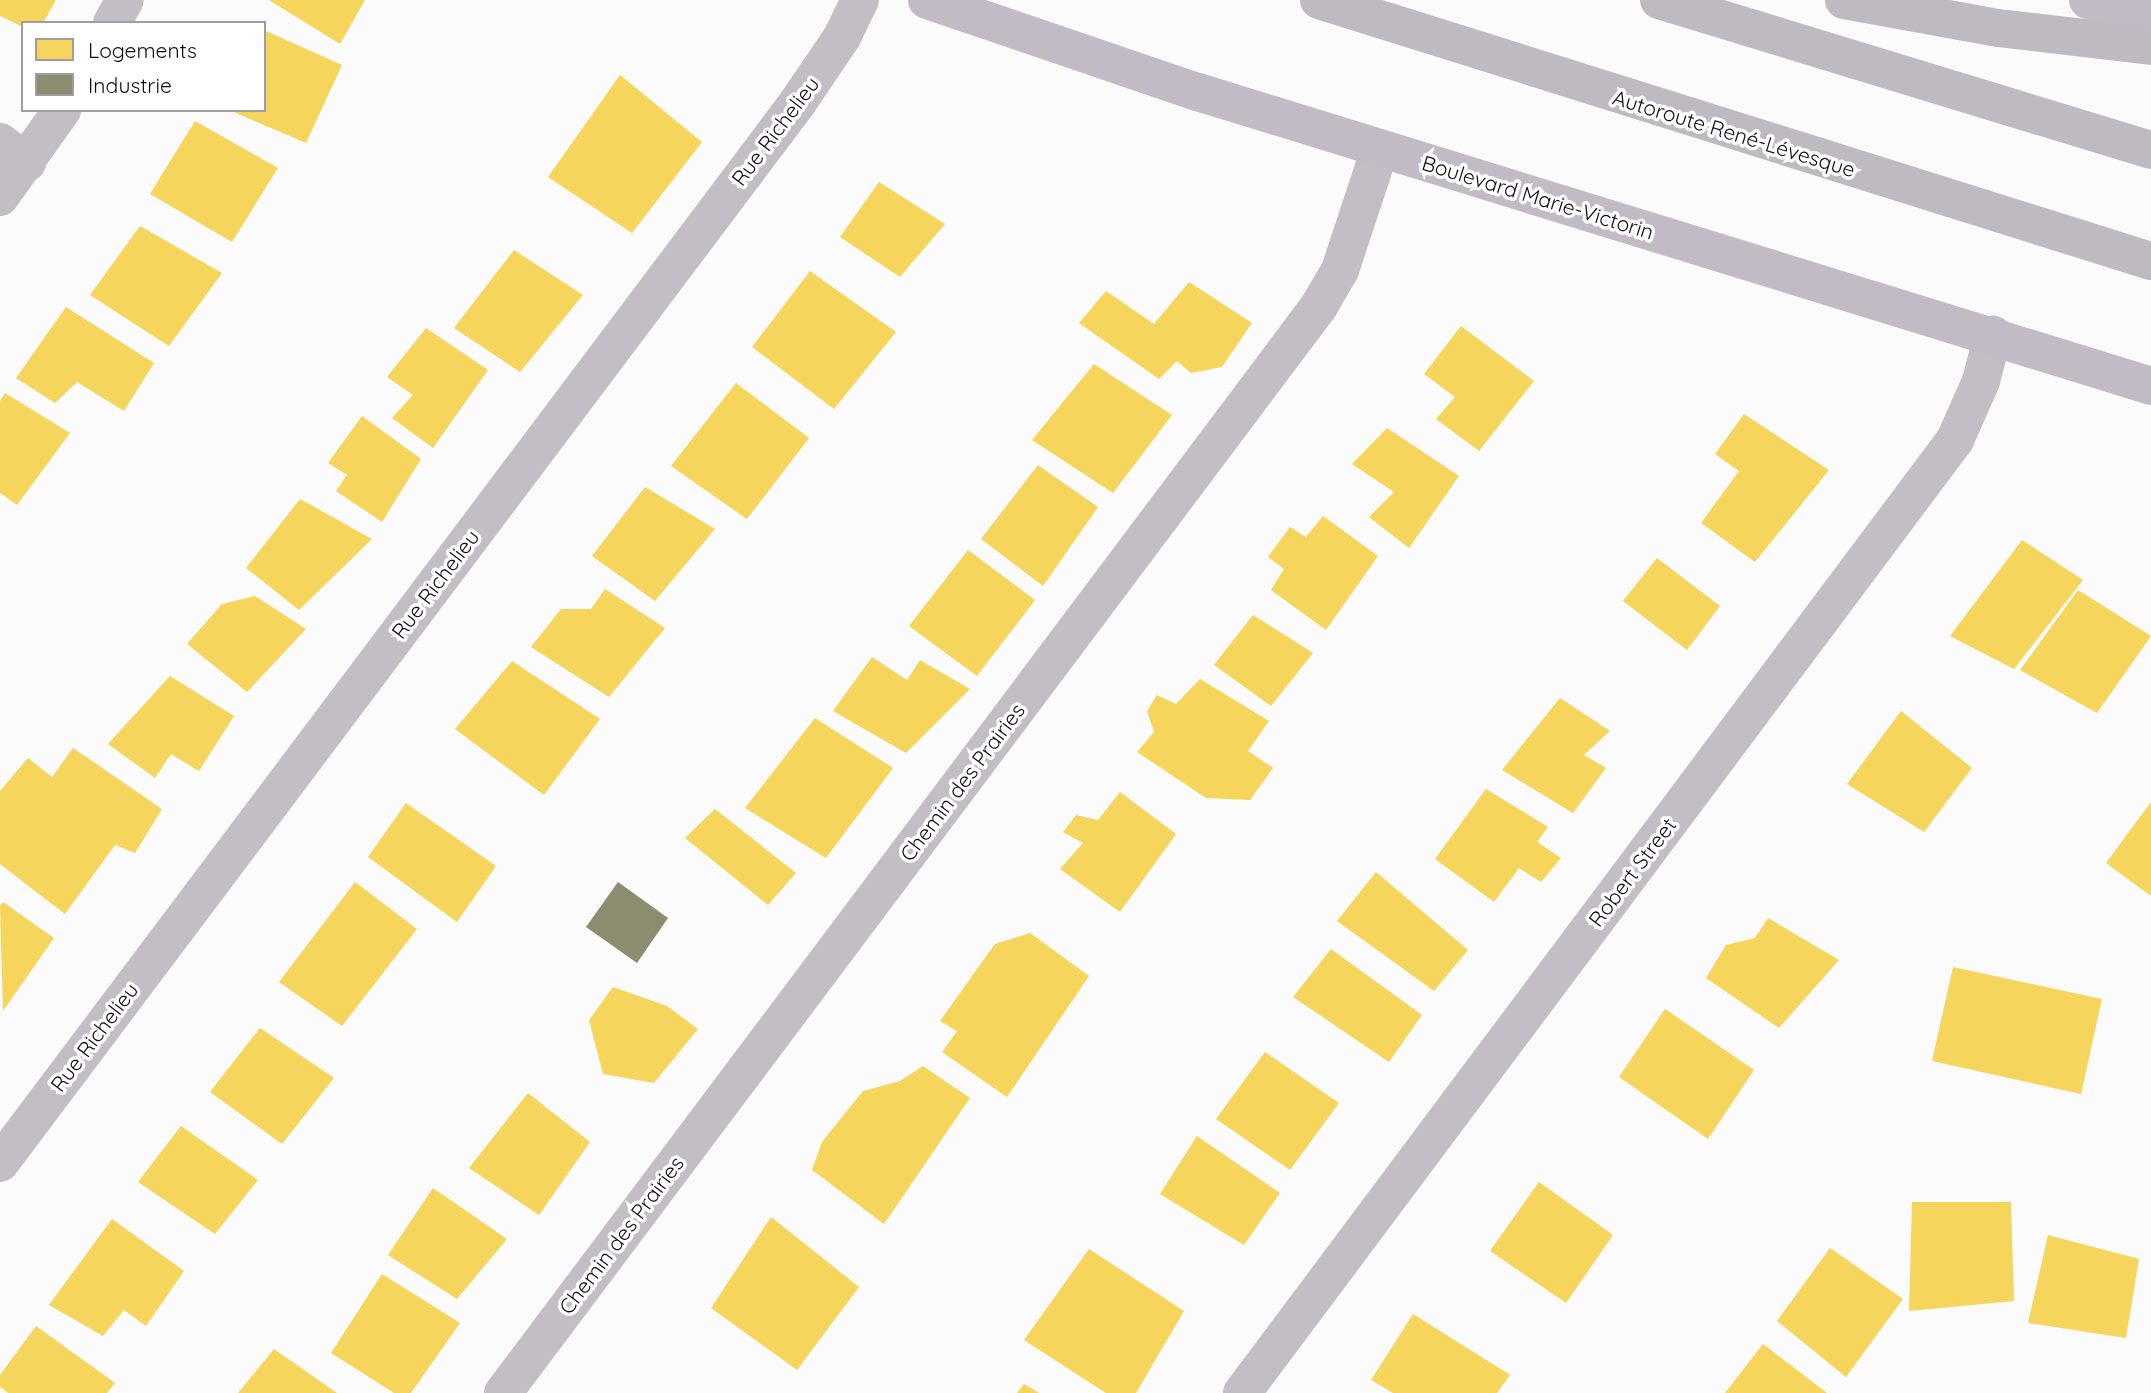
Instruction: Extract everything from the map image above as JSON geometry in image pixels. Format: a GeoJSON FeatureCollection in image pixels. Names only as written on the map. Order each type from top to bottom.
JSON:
{"type":"FeatureCollection","features":[{"type":"Feature","properties":{"kind":"highway","name":"Autoroute René-Lévesque"},"geometry":{"type":"LineString","coordinates":[[1320,0],[2151,261]]}},
{"type":"Feature","properties":{"kind":"highway"},"geometry":{"type":"LineString","coordinates":[[1659,0],[2151,150]]}},
{"type":"Feature","properties":{"kind":"highway"},"geometry":{"type":"LineString","coordinates":[[1844,0],[1998,28],[2151,46]]}},
{"type":"Feature","properties":{"kind":"main road","name":"Boulevard Marie-Victorin"},"geometry":{"type":"LineString","coordinates":[[926,0],[1380,149],[1993,335],[2151,386]]}},
{"type":"Feature","properties":{"kind":"main road"},"geometry":{"type":"LineString","coordinates":[[2088,0],[2151,19]]}},
{"type":"Feature","properties":{"kind":"street"},"geometry":{"type":"LineString","coordinates":[[113,21],[125,0]]}},
{"type":"Feature","properties":{"kind":"street","name":"Rue Richelieu"},"geometry":{"type":"LineString","coordinates":[[0,1163],[798,102],[842,37],[860,0]]}},
{"type":"Feature","properties":{"kind":"street"},"geometry":{"type":"LineString","coordinates":[[0,197],[14,152],[60,112]]}},
{"type":"Feature","properties":{"kind":"street","name":"Chemin des Prairies"},"geometry":{"type":"LineString","coordinates":[[503,1393],[1319,306],[1340,270],[1380,149]]}},
{"type":"Feature","properties":{"kind":"street","name":"Robert Street"},"geometry":{"type":"LineString","coordinates":[[1242,1393],[1955,440],[1981,381],[1993,335]]}},
{"type":"Feature","properties":{"kind":"building: Logements"},"geometry":{"type":"Polygon","coordinates":[[[0,0],[56,0],[44,21],[21,21],[21,26],[0,16],[0,0]]]}},
{"type":"Feature","properties":{"kind":"building: Logements"},"geometry":{"type":"Polygon","coordinates":[[[269,0],[365,0],[340,44],[269,0]]]}},
{"type":"Feature","properties":{"kind":"building: Logements"},"geometry":{"type":"Polygon","coordinates":[[[266,31],[342,65],[306,143],[234,112],[266,112],[266,31]]]}},
{"type":"Feature","properties":{"kind":"building: Logements"},"geometry":{"type":"Polygon","coordinates":[[[620,75],[702,142],[632,233],[548,177],[620,75]]]}},
{"type":"Feature","properties":{"kind":"building: Logements"},"geometry":{"type":"Polygon","coordinates":[[[195,121],[278,168],[232,242],[150,194],[195,121]]]}},
{"type":"Feature","properties":{"kind":"building: Logements"},"geometry":{"type":"Polygon","coordinates":[[[879,182],[945,224],[900,277],[840,237],[879,182]]]}},
{"type":"Feature","properties":{"kind":"building: Logements"},"geometry":{"type":"Polygon","coordinates":[[[140,226],[222,273],[169,346],[90,295],[140,226]]]}},
{"type":"Feature","properties":{"kind":"building: Logements"},"geometry":{"type":"Polygon","coordinates":[[[514,250],[583,295],[520,372],[454,328],[514,250]]]}},
{"type":"Feature","properties":{"kind":"building: Logements"},"geometry":{"type":"Polygon","coordinates":[[[810,271],[896,332],[834,409],[752,347],[810,271]]]}},
{"type":"Feature","properties":{"kind":"building: Logements"},"geometry":{"type":"Polygon","coordinates":[[[1189,282],[1252,323],[1222,367],[1191,373],[1177,361],[1159,379],[1079,323],[1106,291],[1154,324],[1189,282]]]}},
{"type":"Feature","properties":{"kind":"building: Logements"},"geometry":{"type":"Polygon","coordinates":[[[66,307],[154,363],[124,411],[77,382],[55,403],[16,378],[66,307]]]}},
{"type":"Feature","properties":{"kind":"building: Logements"},"geometry":{"type":"Polygon","coordinates":[[[1461,326],[1534,381],[1479,451],[1436,419],[1455,397],[1424,374],[1461,326]]]}},
{"type":"Feature","properties":{"kind":"building: Logements"},"geometry":{"type":"Polygon","coordinates":[[[426,328],[488,370],[433,448],[392,418],[413,395],[387,377],[426,328]]]}},
{"type":"Feature","properties":{"kind":"building: Logements"},"geometry":{"type":"Polygon","coordinates":[[[1094,364],[1172,415],[1113,493],[1032,440],[1094,364]]]}},
{"type":"Feature","properties":{"kind":"building: Logements"},"geometry":{"type":"Polygon","coordinates":[[[736,383],[809,438],[747,519],[671,466],[736,383]]]}},
{"type":"Feature","properties":{"kind":"building: Logements"},"geometry":{"type":"Polygon","coordinates":[[[5,393],[70,433],[17,505],[0,493],[0,401],[5,393]]]}},
{"type":"Feature","properties":{"kind":"building: Logements"},"geometry":{"type":"Polygon","coordinates":[[[1744,414],[1829,470],[1755,562],[1701,523],[1739,471],[1715,454],[1744,414]]]}},
{"type":"Feature","properties":{"kind":"building: Logements"},"geometry":{"type":"Polygon","coordinates":[[[362,416],[421,459],[382,522],[336,491],[347,475],[328,463],[362,416]]]}},
{"type":"Feature","properties":{"kind":"building: Logements"},"geometry":{"type":"Polygon","coordinates":[[[1387,428],[1459,476],[1409,548],[1369,517],[1394,492],[1352,464],[1387,428]]]}},
{"type":"Feature","properties":{"kind":"building: Logements"},"geometry":{"type":"Polygon","coordinates":[[[1038,465],[1098,507],[1043,586],[981,539],[1038,465]]]}},
{"type":"Feature","properties":{"kind":"building: Logements"},"geometry":{"type":"Polygon","coordinates":[[[645,487],[715,529],[655,601],[592,556],[645,487]]]}},
{"type":"Feature","properties":{"kind":"building: Logements"},"geometry":{"type":"Polygon","coordinates":[[[300,499],[372,539],[299,610],[246,568],[300,499]]]}},
{"type":"Feature","properties":{"kind":"building: Logements"},"geometry":{"type":"Polygon","coordinates":[[[1323,516],[1378,556],[1326,630],[1271,590],[1284,569],[1268,557],[1290,527],[1306,537],[1323,516]]]}},
{"type":"Feature","properties":{"kind":"building: Logements"},"geometry":{"type":"Polygon","coordinates":[[[2022,540],[2083,580],[2014,669],[1950,636],[2022,540]]]}},
{"type":"Feature","properties":{"kind":"building: Logements"},"geometry":{"type":"Polygon","coordinates":[[[968,550],[1035,600],[977,676],[909,626],[968,550]]]}},
{"type":"Feature","properties":{"kind":"building: Logements"},"geometry":{"type":"Polygon","coordinates":[[[1657,558],[1720,606],[1687,650],[1623,601],[1657,558]]]}},
{"type":"Feature","properties":{"kind":"building: Logements"},"geometry":{"type":"Polygon","coordinates":[[[605,589],[665,628],[609,697],[531,647],[561,609],[591,609],[605,589]]]}},
{"type":"Feature","properties":{"kind":"building: Logements"},"geometry":{"type":"Polygon","coordinates":[[[2078,590],[2151,636],[2097,713],[2020,670],[2078,590]]]}},
{"type":"Feature","properties":{"kind":"building: Logements"},"geometry":{"type":"Polygon","coordinates":[[[255,596],[306,629],[247,692],[187,644],[222,604],[255,596]]]}},
{"type":"Feature","properties":{"kind":"building: Logements"},"geometry":{"type":"Polygon","coordinates":[[[1253,615],[1313,653],[1271,706],[1214,665],[1253,615]]]}},
{"type":"Feature","properties":{"kind":"building: Logements"},"geometry":{"type":"Polygon","coordinates":[[[872,657],[907,680],[920,660],[970,689],[906,753],[833,711],[872,657]]]}},
{"type":"Feature","properties":{"kind":"building: Logements"},"geometry":{"type":"Polygon","coordinates":[[[512,661],[600,719],[544,795],[455,729],[512,661]]]}},
{"type":"Feature","properties":{"kind":"building: Logements"},"geometry":{"type":"Polygon","coordinates":[[[170,676],[234,716],[199,771],[171,754],[155,778],[108,744],[170,676]]]}},
{"type":"Feature","properties":{"kind":"building: Logements"},"geometry":{"type":"Polygon","coordinates":[[[1200,679],[1269,721],[1248,751],[1273,768],[1250,800],[1206,798],[1137,752],[1154,732],[1147,711],[1157,695],[1176,704],[1200,679]]]}},
{"type":"Feature","properties":{"kind":"building: Logements"},"geometry":{"type":"Polygon","coordinates":[[[1560,698],[1610,731],[1584,755],[1606,768],[1573,813],[1502,770],[1560,698]]]}},
{"type":"Feature","properties":{"kind":"building: Logements"},"geometry":{"type":"Polygon","coordinates":[[[1901,711],[1972,768],[1924,832],[1847,784],[1901,711]]]}},
{"type":"Feature","properties":{"kind":"building: Logements"},"geometry":{"type":"Polygon","coordinates":[[[815,718],[893,768],[826,858],[745,808],[815,718]]]}},
{"type":"Feature","properties":{"kind":"building: Logements"},"geometry":{"type":"Polygon","coordinates":[[[73,748],[162,809],[135,853],[115,845],[65,914],[0,864],[0,791],[28,758],[52,777],[73,748]]]}},
{"type":"Feature","properties":{"kind":"building: Logements"},"geometry":{"type":"Polygon","coordinates":[[[1486,789],[1548,827],[1537,842],[1561,858],[1541,882],[1519,868],[1494,902],[1435,859],[1486,789]]]}},
{"type":"Feature","properties":{"kind":"building: Logements"},"geometry":{"type":"Polygon","coordinates":[[[1120,792],[1176,834],[1120,912],[1060,869],[1083,843],[1063,832],[1076,815],[1098,820],[1120,792]]]}},
{"type":"Feature","properties":{"kind":"building: Logements"},"geometry":{"type":"Polygon","coordinates":[[[2151,802],[2151,896],[2106,863],[2151,802]]]}},
{"type":"Feature","properties":{"kind":"building: Logements"},"geometry":{"type":"Polygon","coordinates":[[[406,803],[496,866],[457,922],[368,857],[406,803]]]}},
{"type":"Feature","properties":{"kind":"building: Logements"},"geometry":{"type":"Polygon","coordinates":[[[715,809],[796,873],[768,905],[685,838],[715,809]]]}},
{"type":"Feature","properties":{"kind":"building: Logements"},"geometry":{"type":"Polygon","coordinates":[[[1376,872],[1468,950],[1434,991],[1337,921],[1376,872]]]}},
{"type":"Feature","properties":{"kind":"building: Logements"},"geometry":{"type":"Polygon","coordinates":[[[355,882],[417,929],[342,1026],[279,982],[355,882]]]}},
{"type":"Feature","properties":{"kind":"building: Logements"},"geometry":{"type":"Polygon","coordinates":[[[3,902],[54,938],[3,1011],[0,906],[3,902]]]}},
{"type":"Feature","properties":{"kind":"building: Logements"},"geometry":{"type":"Polygon","coordinates":[[[1768,918],[1839,960],[1779,1028],[1706,978],[1726,945],[1755,938],[1768,918]]]}},
{"type":"Feature","properties":{"kind":"building: Logements"},"geometry":{"type":"Polygon","coordinates":[[[1030,933],[1089,976],[1007,1097],[942,1052],[957,1031],[940,1021],[995,944],[1030,933]]]}},
{"type":"Feature","properties":{"kind":"building: Logements"},"geometry":{"type":"Polygon","coordinates":[[[1331,949],[1422,1015],[1389,1062],[1293,997],[1331,949]]]}},
{"type":"Feature","properties":{"kind":"building: Logements"},"geometry":{"type":"Polygon","coordinates":[[[1953,967],[2102,999],[2081,1094],[1932,1061],[1953,967]]]}},
{"type":"Feature","properties":{"kind":"building: Logements"},"geometry":{"type":"Polygon","coordinates":[[[613,987],[667,1006],[698,1029],[654,1083],[603,1074],[589,1020],[613,987]]]}},
{"type":"Feature","properties":{"kind":"building: Logements"},"geometry":{"type":"Polygon","coordinates":[[[1665,1009],[1754,1070],[1708,1139],[1619,1077],[1665,1009]]]}},
{"type":"Feature","properties":{"kind":"building: Logements"},"geometry":{"type":"Polygon","coordinates":[[[260,1028],[334,1078],[282,1144],[210,1092],[260,1028]]]}},
{"type":"Feature","properties":{"kind":"building: Logements"},"geometry":{"type":"Polygon","coordinates":[[[1265,1052],[1339,1103],[1290,1170],[1216,1119],[1265,1052]]]}},
{"type":"Feature","properties":{"kind":"building: Logements"},"geometry":{"type":"Polygon","coordinates":[[[923,1066],[970,1098],[884,1224],[812,1170],[822,1142],[863,1091],[900,1081],[923,1066]]]}},
{"type":"Feature","properties":{"kind":"building: Logements"},"geometry":{"type":"Polygon","coordinates":[[[528,1093],[590,1142],[539,1215],[469,1168],[528,1093]]]}},
{"type":"Feature","properties":{"kind":"building: Logements"},"geometry":{"type":"Polygon","coordinates":[[[181,1126],[258,1180],[215,1234],[138,1182],[181,1126]]]}},
{"type":"Feature","properties":{"kind":"building: Logements"},"geometry":{"type":"Polygon","coordinates":[[[1197,1136],[1280,1193],[1244,1245],[1160,1194],[1197,1136]]]}},
{"type":"Feature","properties":{"kind":"building: Logements"},"geometry":{"type":"Polygon","coordinates":[[[1539,1182],[1613,1235],[1566,1303],[1490,1251],[1539,1182]]]}},
{"type":"Feature","properties":{"kind":"building: Logements"},"geometry":{"type":"Polygon","coordinates":[[[433,1188],[507,1239],[457,1299],[388,1255],[433,1188]]]}},
{"type":"Feature","properties":{"kind":"building: Logements"},"geometry":{"type":"Polygon","coordinates":[[[1912,1202],[2011,1202],[2014,1301],[1909,1311],[1912,1202]]]}},
{"type":"Feature","properties":{"kind":"building: Logements"},"geometry":{"type":"Polygon","coordinates":[[[771,1217],[859,1287],[797,1370],[711,1308],[771,1217]]]}},
{"type":"Feature","properties":{"kind":"building: Logements"},"geometry":{"type":"Polygon","coordinates":[[[112,1219],[184,1271],[146,1326],[124,1310],[103,1336],[49,1305],[112,1219]]]}},
{"type":"Feature","properties":{"kind":"building: Logements"},"geometry":{"type":"Polygon","coordinates":[[[2048,1235],[2139,1259],[2126,1338],[2028,1323],[2048,1235]]]}},
{"type":"Feature","properties":{"kind":"building: Logements"},"geometry":{"type":"Polygon","coordinates":[[[1830,1248],[1903,1299],[1846,1377],[1777,1321],[1830,1248]]]}},
{"type":"Feature","properties":{"kind":"building: Logements"},"geometry":{"type":"Polygon","coordinates":[[[1089,1249],[1184,1311],[1136,1393],[1106,1393],[1024,1340],[1089,1249]]]}},
{"type":"Feature","properties":{"kind":"building: Logements"},"geometry":{"type":"Polygon","coordinates":[[[382,1274],[460,1323],[411,1393],[394,1393],[331,1353],[382,1274]]]}},
{"type":"Feature","properties":{"kind":"building: Logements"},"geometry":{"type":"Polygon","coordinates":[[[1413,1314],[1510,1375],[1497,1393],[1393,1393],[1371,1380],[1413,1314]]]}},
{"type":"Feature","properties":{"kind":"building: Logements"},"geometry":{"type":"Polygon","coordinates":[[[36,1326],[115,1383],[107,1393],[8,1393],[0,1387],[0,1375],[36,1326]]]}},
{"type":"Feature","properties":{"kind":"building: Logements"},"geometry":{"type":"Polygon","coordinates":[[[1763,1344],[1827,1393],[1725,1393],[1763,1344]]]}},
{"type":"Feature","properties":{"kind":"building: Logements"},"geometry":{"type":"Polygon","coordinates":[[[274,1349],[337,1393],[238,1393],[274,1349]]]}},
{"type":"Feature","properties":{"kind":"building: Logements"},"geometry":{"type":"Polygon","coordinates":[[[1024,1384],[1039,1393],[1017,1393],[1024,1384]]]}},
{"type":"Feature","properties":{"kind":"building: Industrie"},"geometry":{"type":"Polygon","coordinates":[[[618,882],[668,918],[637,963],[586,927],[618,882]]]}}]}
